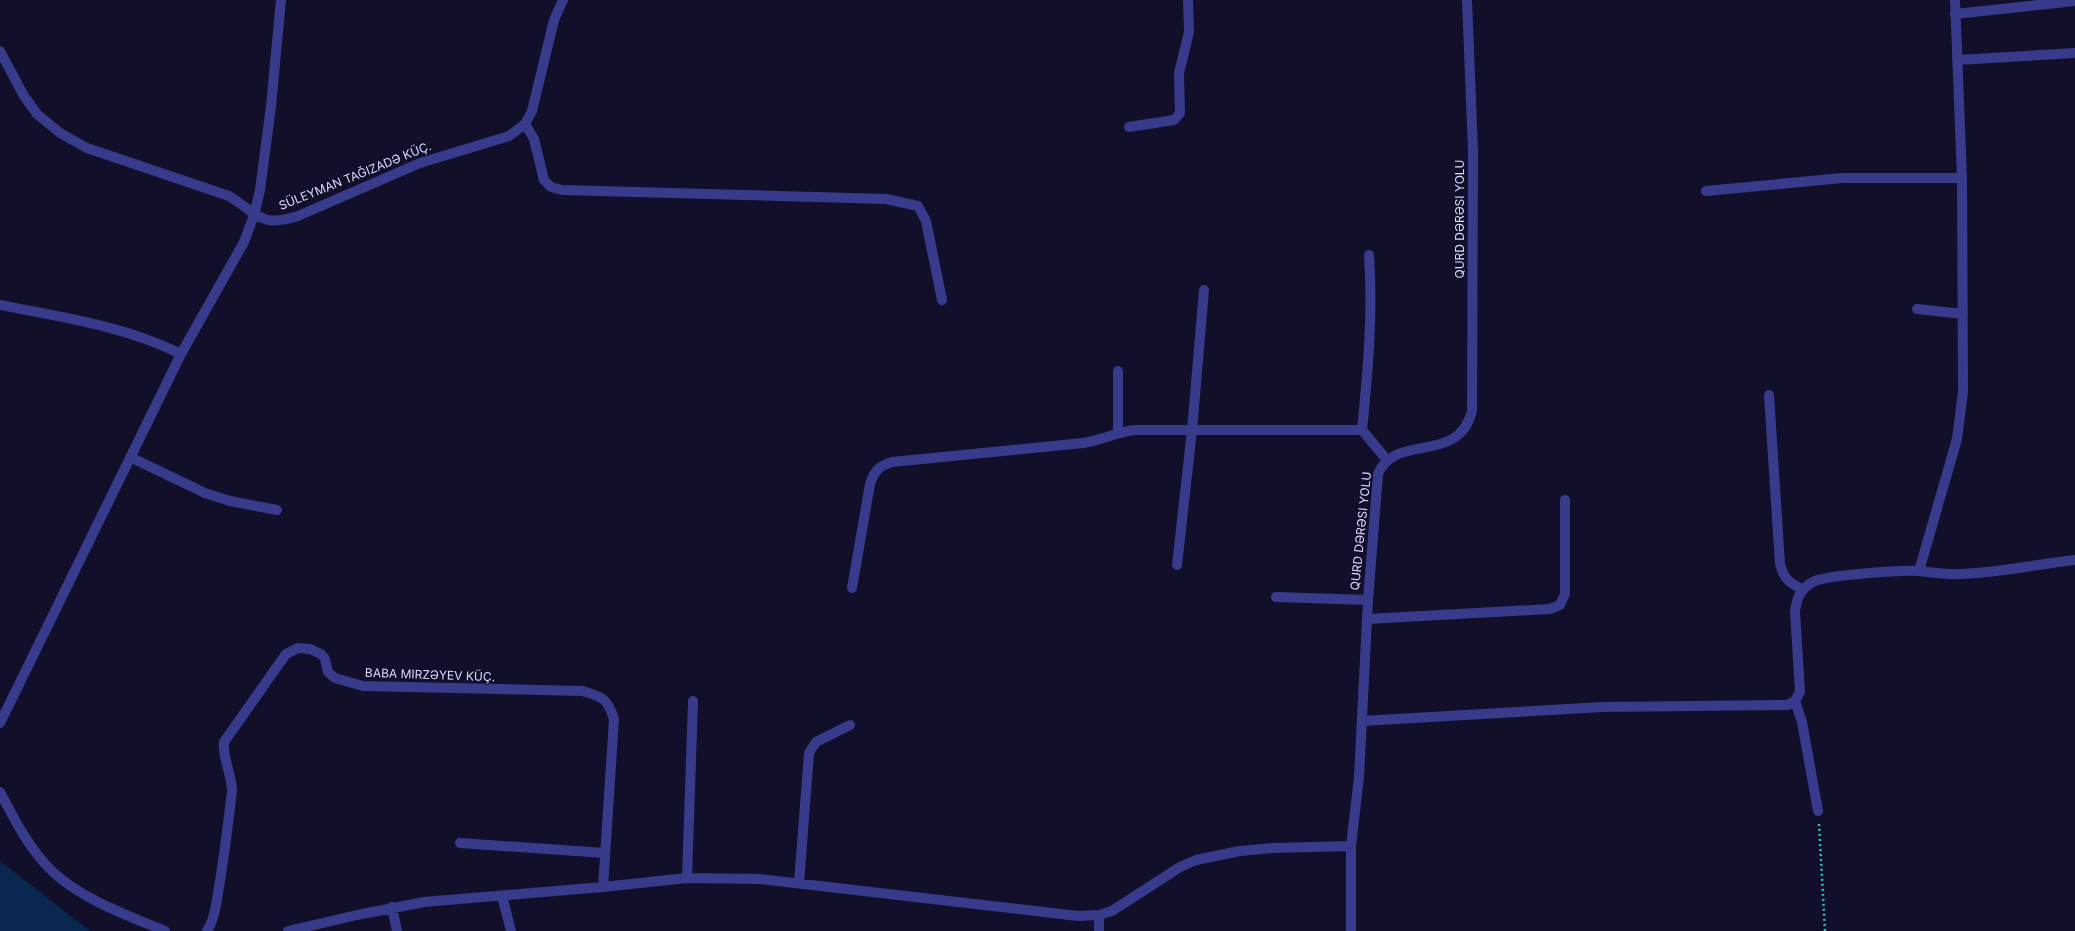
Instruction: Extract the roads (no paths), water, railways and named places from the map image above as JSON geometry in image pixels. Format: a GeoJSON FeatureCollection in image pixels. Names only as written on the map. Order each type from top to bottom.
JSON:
{"type":"FeatureCollection","features":[{"type":"Feature","properties":{"kind":"street"},"geometry":{"type":"LineString","coordinates":[[0,723],[181,354],[244,242],[254,215],[260,190],[270,114],[281,0]]}},
{"type":"Feature","properties":{"kind":"street"},"geometry":{"type":"LineString","coordinates":[[0,52],[24,96],[37,114],[60,133],[88,148],[229,196],[254,215],[269,221],[281,221],[298,216],[420,163],[509,136],[525,124],[532,112],[554,20],[564,0]]}},
{"type":"Feature","properties":{"kind":"street"},"geometry":{"type":"LineString","coordinates":[[1129,127],[1174,120],[1180,113],[1179,73],[1189,32],[1188,0]]}},
{"type":"Feature","properties":{"kind":"street","name":"QURD DƏRƏSI YOLU"},"geometry":{"type":"LineString","coordinates":[[1351,931],[1351,846],[1359,777],[1368,600],[1378,474],[1381,466],[1387,460],[1400,454],[1450,441],[1461,434],[1468,424],[1472,411],[1473,151],[1467,0]]}},
{"type":"Feature","properties":{"kind":"street"},"geometry":{"type":"LineString","coordinates":[[1919,571],[1957,439],[1963,392],[1962,178],[1955,0]]}},
{"type":"Feature","properties":{"kind":"street"},"geometry":{"type":"LineString","coordinates":[[1955,14],[2075,1]]}},
{"type":"Feature","properties":{"kind":"street"},"geometry":{"type":"LineString","coordinates":[[1957,60],[2075,53]]}},
{"type":"Feature","properties":{"kind":"street"},"geometry":{"type":"LineString","coordinates":[[525,124],[534,139],[544,180],[551,188],[562,190],[886,199],[918,206],[926,221],[942,300]]}},
{"type":"Feature","properties":{"kind":"street"},"geometry":{"type":"LineString","coordinates":[[1706,191],[1842,178],[1962,178]]}},
{"type":"Feature","properties":{"kind":"street"},"geometry":{"type":"LineString","coordinates":[[1369,254],[1372,298],[1362,430],[1387,460]]}},
{"type":"Feature","properties":{"kind":"street"},"geometry":{"type":"LineString","coordinates":[[1177,565],[1192,430],[1204,290]]}},
{"type":"Feature","properties":{"kind":"street"},"geometry":{"type":"LineString","coordinates":[[0,305],[72,318],[115,329],[153,340],[181,354]]}},
{"type":"Feature","properties":{"kind":"street"},"geometry":{"type":"LineString","coordinates":[[1917,309],[1963,314]]}},
{"type":"Feature","properties":{"kind":"street"},"geometry":{"type":"LineString","coordinates":[[1118,371],[1118,432]]}},
{"type":"Feature","properties":{"kind":"street"},"geometry":{"type":"LineString","coordinates":[[1769,395],[1780,564],[1783,576],[1787,582],[1802,589]]}},
{"type":"Feature","properties":{"kind":"street"},"geometry":{"type":"LineString","coordinates":[[852,588],[870,484],[874,474],[881,466],[892,462],[1084,443],[1098,441],[1118,432],[1135,430],[1362,430]]}},
{"type":"Feature","properties":{"kind":"street"},"geometry":{"type":"LineString","coordinates":[[130,457],[205,493],[230,501],[277,510]]}},
{"type":"Feature","properties":{"kind":"street"},"geometry":{"type":"LineString","coordinates":[[1367,619],[1550,609],[1560,605],[1565,594],[1565,500]]}},
{"type":"Feature","properties":{"kind":"street"},"geometry":{"type":"LineString","coordinates":[[1362,722],[1603,707],[1787,705],[1795,700],[1800,692],[1795,611],[1797,598],[1802,589],[1814,581],[1830,577],[1919,571],[1946,575],[1961,574],[1998,571],[2075,560]]}},
{"type":"Feature","properties":{"kind":"street"},"geometry":{"type":"LineString","coordinates":[[1276,597],[1368,600]]}},
{"type":"Feature","properties":{"kind":"street","name":"BABA MIRZƏYEV KÜÇ."},"geometry":{"type":"LineString","coordinates":[[207,931],[213,918],[222,870],[232,791],[232,780],[223,751],[224,742],[286,654],[298,648],[310,649],[321,654],[325,659],[328,672],[335,678],[363,686],[583,691],[601,696],[609,704],[614,719],[603,887]]}},
{"type":"Feature","properties":{"kind":"street"},"geometry":{"type":"LineString","coordinates":[[1795,700],[1802,722],[1818,811]]}},
{"type":"Feature","properties":{"kind":"street"},"geometry":{"type":"LineString","coordinates":[[687,878],[693,701]]}},
{"type":"Feature","properties":{"kind":"street"},"geometry":{"type":"LineString","coordinates":[[799,883],[810,753],[816,742],[850,725]]}},
{"type":"Feature","properties":{"kind":"street"},"geometry":{"type":"LineString","coordinates":[[0,792],[20,829],[52,871],[79,892],[165,931]]}},
{"type":"Feature","properties":{"kind":"street"},"geometry":{"type":"LineString","coordinates":[[460,843],[605,853]]}},
{"type":"Feature","properties":{"kind":"street"},"geometry":{"type":"LineString","coordinates":[[288,931],[392,907],[424,902],[603,887],[687,878],[760,879],[1078,916],[1099,915],[1112,911],[1180,866],[1196,860],[1240,851],[1273,848],[1351,846]]}},
{"type":"Feature","properties":{"kind":"street"},"geometry":{"type":"LineString","coordinates":[[502,896],[511,931]]}},
{"type":"Feature","properties":{"kind":"street"},"geometry":{"type":"LineString","coordinates":[[392,907],[397,931]]}},
{"type":"Feature","properties":{"kind":"street"},"geometry":{"type":"LineString","coordinates":[[1099,915],[1099,931]]}},
{"type":"Feature","properties":{"kind":"water"},"geometry":{"type":"Polygon","coordinates":[[[0,861],[90,931],[0,931],[0,861]]]}}]}
